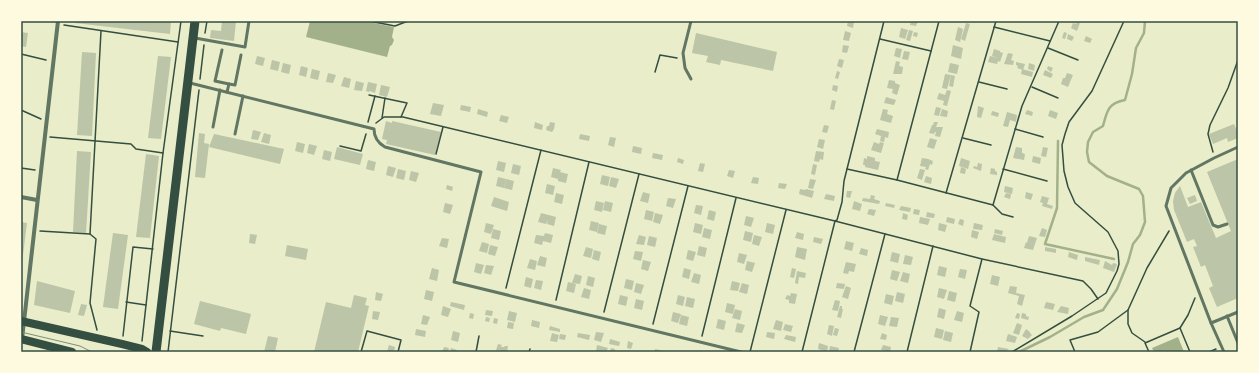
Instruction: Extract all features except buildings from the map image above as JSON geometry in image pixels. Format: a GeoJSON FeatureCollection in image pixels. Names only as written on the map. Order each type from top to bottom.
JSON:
{"type":"FeatureCollection","features":[{"type":"Feature","properties":{"kind":"main road"},"geometry":{"type":"LineString","coordinates":[[156,352],[195,21]]}},
{"type":"Feature","properties":{"kind":"main road"},"geometry":{"type":"LineString","coordinates":[[23,321],[142,349],[147,352]]}},
{"type":"Feature","properties":{"kind":"main road"},"geometry":{"type":"LineString","coordinates":[[21,339],[72,352]]}},
{"type":"Feature","properties":{"kind":"street"},"geometry":{"type":"LineString","coordinates":[[21,339],[35,231],[37,200],[58,23]]}},
{"type":"Feature","properties":{"kind":"street"},"geometry":{"type":"LineString","coordinates":[[21,197],[37,200]]}},
{"type":"Feature","properties":{"kind":"lane"},"geometry":{"type":"LineString","coordinates":[[193,38],[245,47],[249,21]]}},
{"type":"Feature","properties":{"kind":"lane"},"geometry":{"type":"LineString","coordinates":[[691,21],[683,53],[685,68],[692,79]]}},
{"type":"Feature","properties":{"kind":"lane"},"geometry":{"type":"LineString","coordinates":[[222,50],[215,81],[235,85],[241,55]]}},
{"type":"Feature","properties":{"kind":"lane"},"geometry":{"type":"LineString","coordinates":[[188,83],[374,129],[375,136],[378,141],[386,147],[481,172],[454,282],[741,352]]}},
{"type":"Feature","properties":{"kind":"lane"},"geometry":{"type":"LineString","coordinates":[[227,92],[229,84]]}},
{"type":"Feature","properties":{"kind":"lane"},"geometry":{"type":"LineString","coordinates":[[212,128],[220,90]]}},
{"type":"Feature","properties":{"kind":"lane"},"geometry":{"type":"LineString","coordinates":[[235,134],[243,96]]}},
{"type":"Feature","properties":{"kind":"lane"},"geometry":{"type":"LineString","coordinates":[[1224,352],[1198,291],[1166,206],[1171,188],[1186,173],[1238,147]]}},
{"type":"Feature","properties":{"kind":"lane"},"geometry":{"type":"LineString","coordinates":[[1192,170],[1214,225],[1218,227],[1227,224]]}},
{"type":"Feature","properties":{"kind":"lane"},"geometry":{"type":"LineString","coordinates":[[1211,323],[1238,312]]}},
{"type":"Feature","properties":{"kind":"lane"},"geometry":{"type":"LineString","coordinates":[[1227,316],[1238,343]]}},
{"type":"Feature","properties":{"kind":"path"},"geometry":{"type":"LineString","coordinates":[[143,332],[163,153],[181,21]]}},
{"type":"Feature","properties":{"kind":"path"},"geometry":{"type":"LineString","coordinates":[[168,352],[207,21]]}},
{"type":"Feature","properties":{"kind":"path"},"geometry":{"type":"LineString","coordinates":[[369,21],[395,26],[408,21]]}},
{"type":"Feature","properties":{"kind":"path"},"geometry":{"type":"LineString","coordinates":[[802,352],[835,221],[837,220],[842,202],[842,186],[884,21]]}},
{"type":"Feature","properties":{"kind":"path"},"geometry":{"type":"LineString","coordinates":[[896,180],[939,21]]}},
{"type":"Feature","properties":{"kind":"path"},"geometry":{"type":"LineString","coordinates":[[946,193],[996,21]]}},
{"type":"Feature","properties":{"kind":"path"},"geometry":{"type":"LineString","coordinates":[[993,205],[1022,106],[1059,21]]}},
{"type":"Feature","properties":{"kind":"path"},"geometry":{"type":"LineString","coordinates":[[1012,352],[1106,294],[1117,271],[1119,264],[1118,251],[1108,232],[1075,203],[1068,187],[1064,171],[1062,145],[1069,122],[1092,91],[1124,21]]}},
{"type":"Feature","properties":{"kind":"path"},"geometry":{"type":"LineString","coordinates":[[58,23],[178,42]]}},
{"type":"Feature","properties":{"kind":"path"},"geometry":{"type":"LineString","coordinates":[[994,27],[1050,41]]}},
{"type":"Feature","properties":{"kind":"path"},"geometry":{"type":"LineString","coordinates":[[90,234],[101,31]]}},
{"type":"Feature","properties":{"kind":"path"},"geometry":{"type":"LineString","coordinates":[[879,39],[931,51]]}},
{"type":"Feature","properties":{"kind":"path"},"geometry":{"type":"LineString","coordinates":[[1048,48],[1078,60]]}},
{"type":"Feature","properties":{"kind":"path"},"geometry":{"type":"LineString","coordinates":[[655,72],[660,55],[678,59],[683,53]]}},
{"type":"Feature","properties":{"kind":"path"},"geometry":{"type":"LineString","coordinates":[[21,54],[37,59],[53,61]]}},
{"type":"Feature","properties":{"kind":"path"},"geometry":{"type":"LineString","coordinates":[[1214,158],[1208,134],[1210,126],[1228,88],[1238,60]]}},
{"type":"Feature","properties":{"kind":"path"},"geometry":{"type":"LineString","coordinates":[[978,82],[1007,89]]}},
{"type":"Feature","properties":{"kind":"path"},"geometry":{"type":"LineString","coordinates":[[1031,87],[1058,98]]}},
{"type":"Feature","properties":{"kind":"path"},"geometry":{"type":"LineString","coordinates":[[369,95],[407,103],[401,117]]}},
{"type":"Feature","properties":{"kind":"path"},"geometry":{"type":"LineString","coordinates":[[382,118],[385,98]]}},
{"type":"Feature","properties":{"kind":"path"},"geometry":{"type":"LineString","coordinates":[[21,110],[46,122]]}},
{"type":"Feature","properties":{"kind":"path"},"geometry":{"type":"LineString","coordinates":[[374,129],[376,123],[382,118],[390,116],[401,117],[835,221],[982,258],[1083,281],[1091,288],[1098,299]]}},
{"type":"Feature","properties":{"kind":"path"},"geometry":{"type":"LineString","coordinates":[[435,160],[443,127]]}},
{"type":"Feature","properties":{"kind":"path"},"geometry":{"type":"LineString","coordinates":[[1015,129],[1043,137]]}},
{"type":"Feature","properties":{"kind":"path"},"geometry":{"type":"LineString","coordinates":[[44,137],[131,144],[136,149],[163,153]]}},
{"type":"Feature","properties":{"kind":"path"},"geometry":{"type":"LineString","coordinates":[[963,138],[991,145]]}},
{"type":"Feature","properties":{"kind":"path"},"geometry":{"type":"LineString","coordinates":[[504,294],[541,150]]}},
{"type":"Feature","properties":{"kind":"path"},"geometry":{"type":"LineString","coordinates":[[90,161],[94,162]]}},
{"type":"Feature","properties":{"kind":"path"},"geometry":{"type":"LineString","coordinates":[[554,306],[589,162]]}},
{"type":"Feature","properties":{"kind":"path"},"geometry":{"type":"LineString","coordinates":[[21,168],[41,171]]}},
{"type":"Feature","properties":{"kind":"path"},"geometry":{"type":"LineString","coordinates":[[847,169],[993,205],[1002,214],[1013,217]]}},
{"type":"Feature","properties":{"kind":"path"},"geometry":{"type":"LineString","coordinates":[[1003,169],[1047,181]]}},
{"type":"Feature","properties":{"kind":"path"},"geometry":{"type":"LineString","coordinates":[[603,318],[639,174]]}},
{"type":"Feature","properties":{"kind":"path"},"geometry":{"type":"LineString","coordinates":[[652,330],[688,186]]}},
{"type":"Feature","properties":{"kind":"path"},"geometry":{"type":"LineString","coordinates":[[701,342],[736,198]]}},
{"type":"Feature","properties":{"kind":"path"},"geometry":{"type":"LineString","coordinates":[[750,352],[786,210]]}},
{"type":"Feature","properties":{"kind":"path"},"geometry":{"type":"LineString","coordinates":[[1149,352],[1145,342],[1132,333],[1128,324],[1128,310],[1147,268],[1173,224]]}},
{"type":"Feature","properties":{"kind":"path"},"geometry":{"type":"LineString","coordinates":[[35,231],[90,234],[96,240],[90,303],[97,330]]}},
{"type":"Feature","properties":{"kind":"path"},"geometry":{"type":"LineString","coordinates":[[854,352],[885,234]]}},
{"type":"Feature","properties":{"kind":"path"},"geometry":{"type":"LineString","coordinates":[[907,352],[934,246]]}},
{"type":"Feature","properties":{"kind":"path"},"geometry":{"type":"LineString","coordinates":[[123,336],[132,247],[153,249]]}},
{"type":"Feature","properties":{"kind":"path"},"geometry":{"type":"LineString","coordinates":[[970,352],[979,312],[970,306],[982,258]]}},
{"type":"Feature","properties":{"kind":"path"},"geometry":{"type":"LineString","coordinates":[[1145,342],[1180,328],[1188,315],[1198,291]]}},
{"type":"Feature","properties":{"kind":"path"},"geometry":{"type":"LineString","coordinates":[[126,302],[146,304]]}},
{"type":"Feature","properties":{"kind":"path"},"geometry":{"type":"LineString","coordinates":[[1075,352],[1070,340],[1098,332],[1128,310]]}},
{"type":"Feature","properties":{"kind":"path"},"geometry":{"type":"LineString","coordinates":[[1180,328],[1190,352]]}},
{"type":"Feature","properties":{"kind":"path"},"geometry":{"type":"LineString","coordinates":[[170,331],[203,336]]}},
{"type":"Feature","properties":{"kind":"path"},"geometry":{"type":"LineString","coordinates":[[361,352],[366,331],[401,340],[398,352]]}},
{"type":"Feature","properties":{"kind":"path"},"geometry":{"type":"LineString","coordinates":[[476,352],[479,336]]}},
{"type":"Feature","properties":{"kind":"path"},"geometry":{"type":"LineString","coordinates":[[529,352],[530,348]]}},
{"type":"Feature","properties":{"kind":"shaded area"},"geometry":{"type":"Polygon","coordinates":[[[310,21],[364,21],[394,27],[392,37],[394,40],[390,46],[387,57],[306,37],[310,21]]]}},
{"type":"Feature","properties":{"kind":"shaded area"},"geometry":{"type":"Polygon","coordinates":[[[1178,337],[1184,352],[1154,352],[1152,348],[1178,337]]]}},
{"type":"Feature","properties":{"kind":"waterway"},"geometry":{"type":"LineString","coordinates":[[1019,352],[1050,337],[1084,317],[1103,310],[1117,289],[1128,262],[1133,244],[1140,235],[1145,222],[1143,196],[1139,189],[1107,176],[1089,162],[1087,152],[1088,142],[1093,132],[1103,126],[1109,108],[1115,103],[1125,100],[1132,74],[1136,48],[1144,33],[1145,21]]}},
{"type":"Feature","properties":{"kind":"waterway"},"geometry":{"type":"LineString","coordinates":[[1058,141],[1057,208],[1045,244],[1114,259]]}},
{"type":"Feature","properties":{"kind":"tram line"},"geometry":{"type":"LineString","coordinates":[[21,332],[80,346],[92,352]]}}]}
